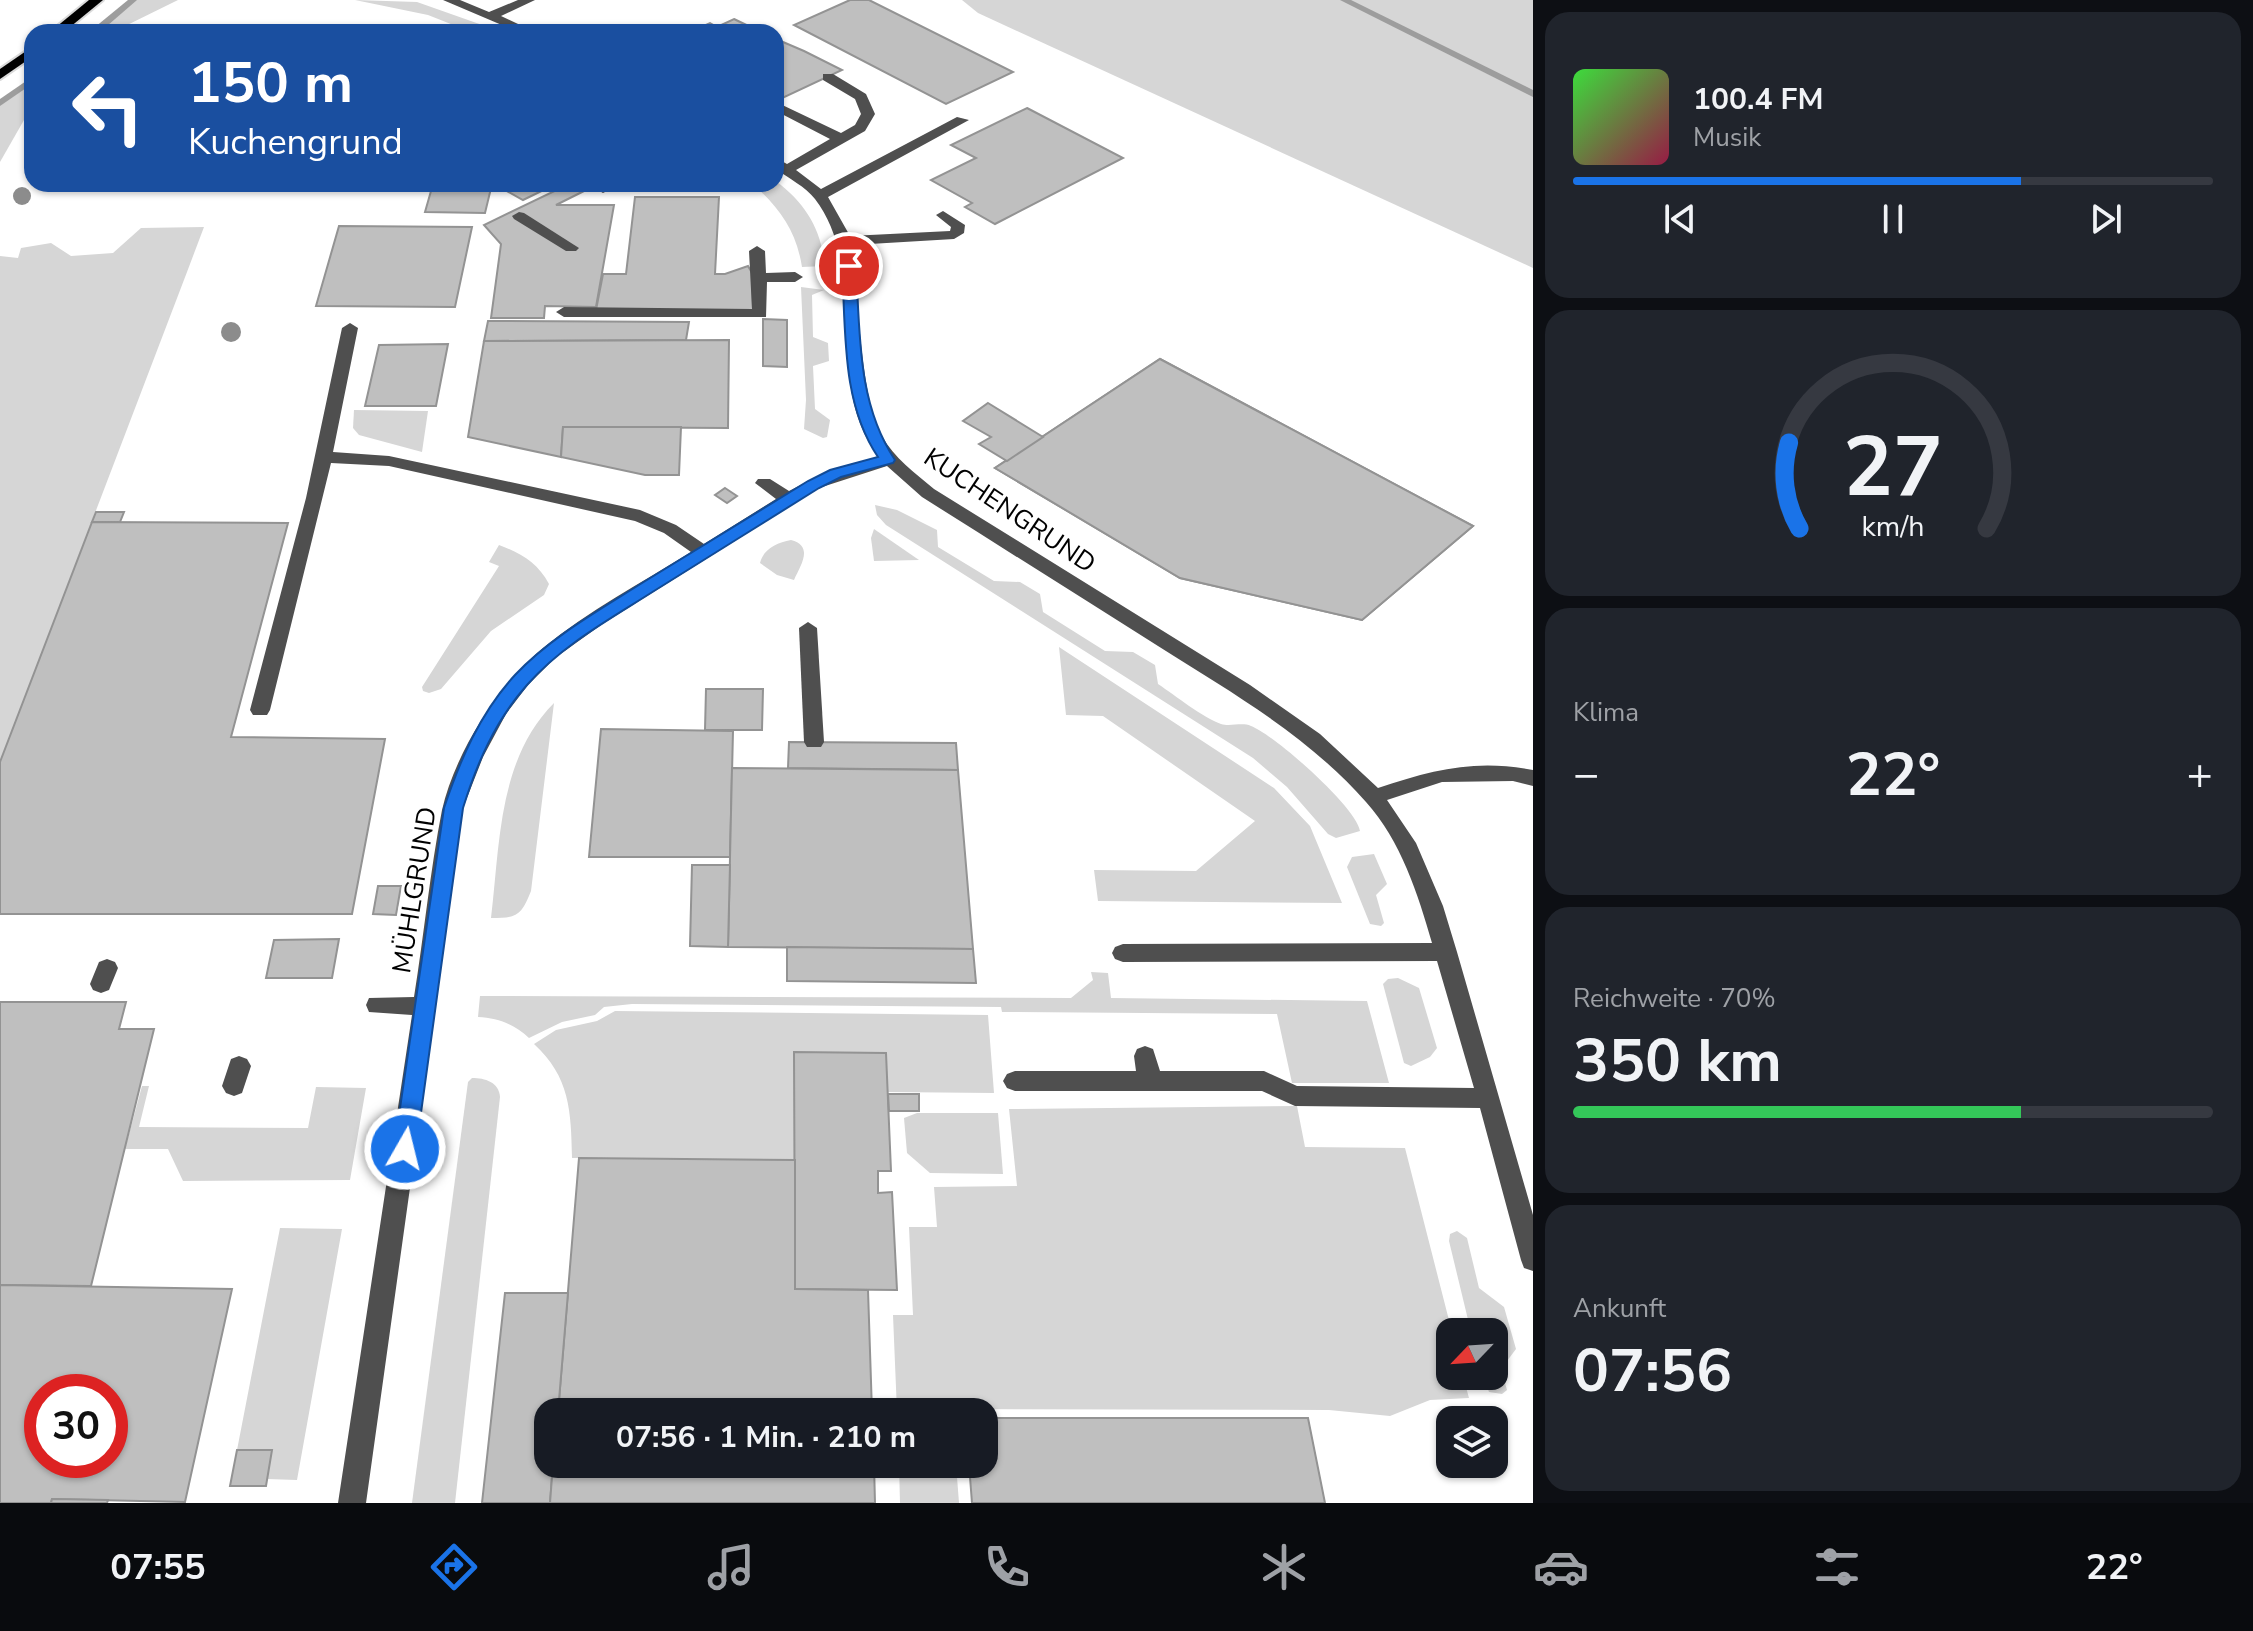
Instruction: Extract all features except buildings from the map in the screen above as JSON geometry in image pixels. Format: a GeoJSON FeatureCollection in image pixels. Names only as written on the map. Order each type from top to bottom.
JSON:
{"type":"FeatureCollection","features":[{"type":"Feature","properties":{"kind":"main road"},"geometry":{"type":"LineString","coordinates":[[66,24],[97,0]]}},
{"type":"Feature","properties":{"kind":"main road"},"geometry":{"type":"LineString","coordinates":[[0,75],[24,57]]}},
{"type":"Feature","properties":{"kind":"street"},"geometry":{"type":"LineString","coordinates":[[449,0],[512,24]]}},
{"type":"Feature","properties":{"kind":"street"},"geometry":{"type":"LineString","coordinates":[[492,15],[529,0]]}},
{"type":"Feature","properties":{"kind":"street"},"geometry":{"type":"LineString","coordinates":[[784,165],[860,128],[868,114],[861,97],[828,77]]}},
{"type":"Feature","properties":{"kind":"street"},"geometry":{"type":"LineString","coordinates":[[784,110],[841,139]]}},
{"type":"Feature","properties":{"kind":"street"},"geometry":{"type":"LineString","coordinates":[[820,195],[962,120]]}},
{"type":"Feature","properties":{"kind":"street","name":"KUCHENGRUND"},"geometry":{"type":"LineString","coordinates":[[784,168],[820,195],[845,241],[862,411],[871,435],[887,460],[928,493],[1243,690],[1301,730],[1374,797],[1406,843],[1432,906],[1533,1260]]}},
{"type":"Feature","properties":{"kind":"street"},"geometry":{"type":"LineString","coordinates":[[845,241],[954,235],[959,230],[958,225],[943,215]]}},
{"type":"Feature","properties":{"kind":"street"},"geometry":{"type":"LineString","coordinates":[[519,216],[571,248]]}},
{"type":"Feature","properties":{"kind":"street"},"geometry":{"type":"LineString","coordinates":[[564,312],[760,314],[757,251]]}},
{"type":"Feature","properties":{"kind":"street"},"geometry":{"type":"LineString","coordinates":[[759,278],[795,277]]}},
{"type":"Feature","properties":{"kind":"street"},"geometry":{"type":"LineString","coordinates":[[260,710],[323,457],[350,328]]}},
{"type":"Feature","properties":{"kind":"street"},"geometry":{"type":"LineString","coordinates":[[323,457],[389,461],[640,516],[670,529],[703,552]]}},
{"type":"Feature","properties":{"kind":"street","name":"MÜHLGRUND"},"geometry":{"type":"LineString","coordinates":[[352,1503],[453,808],[466,771],[490,721],[520,681],[548,653],[789,499],[836,474],[887,460]]}},
{"type":"Feature","properties":{"kind":"street"},"geometry":{"type":"LineString","coordinates":[[764,483],[789,499]]}},
{"type":"Feature","properties":{"kind":"street"},"geometry":{"type":"LineString","coordinates":[[808,628],[814,742]]}},
{"type":"Feature","properties":{"kind":"street"},"geometry":{"type":"LineString","coordinates":[[1374,797],[1442,775],[1513,774],[1533,778]]}},
{"type":"Feature","properties":{"kind":"street"},"geometry":{"type":"LineString","coordinates":[[1123,953],[1446,952]]}},
{"type":"Feature","properties":{"kind":"street"},"geometry":{"type":"LineString","coordinates":[[377,1005],[426,1006]]}},
{"type":"Feature","properties":{"kind":"street"},"geometry":{"type":"LineString","coordinates":[[1145,1056],[1150,1081]]}},
{"type":"Feature","properties":{"kind":"street"},"geometry":{"type":"LineString","coordinates":[[1015,1081],[1264,1081],[1295,1096],[1489,1098]]}},
{"type":"Feature","properties":{"kind":"shaded area"},"geometry":{"type":"Polygon","coordinates":[[[131,0],[178,0],[129,24],[100,24],[131,0]]]}},
{"type":"Feature","properties":{"kind":"shaded area"},"geometry":{"type":"Polygon","coordinates":[[[355,0],[417,2],[479,24],[451,24],[428,15],[355,0]]]}},
{"type":"Feature","properties":{"kind":"shaded area"},"geometry":{"type":"Polygon","coordinates":[[[962,0],[1533,0],[1533,268],[978,13],[962,0]]]}},
{"type":"Feature","properties":{"kind":"shaded area"},"geometry":{"type":"Polygon","coordinates":[[[24,83],[24,120],[0,162],[0,101],[24,83]]]}},
{"type":"Feature","properties":{"kind":"shaded area"},"geometry":{"type":"Polygon","coordinates":[[[784,188],[804,208],[820,240],[825,266],[802,267],[791,231],[761,192],[784,192],[784,188]]]}},
{"type":"Feature","properties":{"kind":"shaded area"},"geometry":{"type":"Polygon","coordinates":[[[204,227],[0,762],[0,256],[18,258],[21,248],[51,243],[71,256],[113,253],[141,228],[204,227]]]}},
{"type":"Feature","properties":{"kind":"shaded area"},"geometry":{"type":"Polygon","coordinates":[[[801,287],[824,290],[812,295],[813,337],[828,343],[829,361],[813,366],[815,409],[830,420],[827,437],[823,438],[804,429],[806,400],[801,287]]]}},
{"type":"Feature","properties":{"kind":"shaded area"},"geometry":{"type":"Polygon","coordinates":[[[354,410],[428,411],[422,452],[359,435],[353,428],[354,410]]]}},
{"type":"Feature","properties":{"kind":"shaded area"},"geometry":{"type":"Polygon","coordinates":[[[875,505],[897,510],[937,530],[938,547],[994,581],[1020,582],[1040,594],[1043,612],[1105,651],[1133,652],[1155,665],[1158,684],[1206,716],[1221,724],[1247,725],[1262,732],[1331,790],[1360,831],[1336,838],[1328,834],[1287,787],[1253,758],[886,525],[877,515],[875,505]]]}},
{"type":"Feature","properties":{"kind":"shaded area"},"geometry":{"type":"Polygon","coordinates":[[[874,529],[919,560],[874,561],[871,538],[874,529]]]}},
{"type":"Feature","properties":{"kind":"shaded area"},"geometry":{"type":"Polygon","coordinates":[[[791,540],[804,551],[794,580],[777,575],[760,563],[772,547],[791,540]]]}},
{"type":"Feature","properties":{"kind":"shaded area"},"geometry":{"type":"Polygon","coordinates":[[[499,545],[522,555],[540,570],[549,584],[544,595],[491,631],[441,689],[429,693],[423,691],[422,687],[499,566],[489,562],[499,545]]]}},
{"type":"Feature","properties":{"kind":"shaded area"},"geometry":{"type":"Polygon","coordinates":[[[1059,647],[1274,788],[1310,826],[1342,903],[1098,901],[1094,870],[1196,871],[1255,821],[1103,716],[1066,715],[1059,647]]]}},
{"type":"Feature","properties":{"kind":"shaded area"},"geometry":{"type":"Polygon","coordinates":[[[554,703],[531,891],[517,914],[491,918],[500,832],[512,776],[536,725],[554,703]]]}},
{"type":"Feature","properties":{"kind":"shaded area"},"geometry":{"type":"Polygon","coordinates":[[[1374,854],[1387,884],[1376,895],[1384,923],[1381,926],[1370,924],[1347,867],[1352,857],[1374,854]]]}},
{"type":"Feature","properties":{"kind":"shaded area"},"geometry":{"type":"Polygon","coordinates":[[[1091,972],[1108,973],[1111,998],[1367,1001],[1389,1083],[1292,1083],[1277,1014],[1002,1012],[1001,1007],[632,1004],[604,1007],[595,1015],[562,1022],[529,1038],[505,1023],[478,1017],[480,996],[1071,998],[1093,980],[1091,972]]]}},
{"type":"Feature","properties":{"kind":"shaded area"},"geometry":{"type":"Polygon","coordinates":[[[1398,978],[1419,988],[1437,1048],[1430,1057],[1411,1066],[1404,1063],[1383,984],[1388,979],[1398,978]]]}},
{"type":"Feature","properties":{"kind":"shaded area"},"geometry":{"type":"Polygon","coordinates":[[[615,1011],[988,1015],[994,1093],[888,1092],[886,1053],[795,1052],[795,1160],[572,1158],[571,1125],[562,1082],[546,1056],[534,1044],[556,1030],[597,1021],[615,1011]]]}},
{"type":"Feature","properties":{"kind":"shaded area"},"geometry":{"type":"Polygon","coordinates":[[[472,1078],[490,1082],[497,1088],[500,1097],[455,1503],[412,1503],[468,1082],[472,1078]]]}},
{"type":"Feature","properties":{"kind":"shaded area"},"geometry":{"type":"Polygon","coordinates":[[[142,1086],[149,1086],[139,1127],[308,1128],[316,1087],[366,1088],[350,1180],[183,1181],[168,1149],[125,1149],[142,1086]]]}},
{"type":"Feature","properties":{"kind":"shaded area"},"geometry":{"type":"Polygon","coordinates":[[[1297,1106],[1305,1147],[1405,1148],[1448,1318],[1436,1318],[1436,1390],[1467,1390],[1469,1398],[1430,1400],[1390,1416],[1329,1410],[998,1409],[998,1398],[896,1398],[893,1315],[913,1315],[909,1227],[937,1227],[934,1187],[1017,1186],[1009,1109],[1297,1106]]]}},
{"type":"Feature","properties":{"kind":"shaded area"},"geometry":{"type":"Polygon","coordinates":[[[917,1113],[998,1113],[1003,1174],[930,1173],[907,1153],[904,1118],[917,1113]]]}},
{"type":"Feature","properties":{"kind":"shaded area"},"geometry":{"type":"Polygon","coordinates":[[[280,1228],[342,1229],[297,1480],[267,1479],[272,1450],[237,1450],[280,1228]]]}},
{"type":"Feature","properties":{"kind":"shaded area"},"geometry":{"type":"Polygon","coordinates":[[[1457,1231],[1467,1238],[1479,1288],[1504,1307],[1507,1318],[1468,1318],[1449,1241],[1450,1234],[1457,1231]]]}},
{"type":"Feature","properties":{"kind":"shaded area"},"geometry":{"type":"Polygon","coordinates":[[[1508,1321],[1516,1349],[1508,1360],[1508,1321]]]}},
{"type":"Feature","properties":{"kind":"shaded area"},"geometry":{"type":"Polygon","coordinates":[[[1488,1390],[1507,1390],[1502,1394],[1488,1390]]]}},
{"type":"Feature","properties":{"kind":"shaded area"},"geometry":{"type":"Polygon","coordinates":[[[899,1478],[957,1478],[959,1503],[900,1503],[899,1478]]]}},
{"type":"Feature","properties":{"kind":"waterway"},"geometry":{"type":"LineString","coordinates":[[104,24],[133,0]]}},
{"type":"Feature","properties":{"kind":"waterway"},"geometry":{"type":"LineString","coordinates":[[1344,0],[1533,94]]}},
{"type":"Feature","properties":{"kind":"waterway"},"geometry":{"type":"LineString","coordinates":[[0,103],[24,86]]}},
{"type":"Feature","properties":{"kind":"route"},"geometry":{"type":"LineString","coordinates":[[405,1149],[453,808],[466,771],[490,721],[520,681],[548,653],[591,623],[813,484],[836,474],[887,460],[871,435],[862,411],[855,361],[849,266]]}}]}
